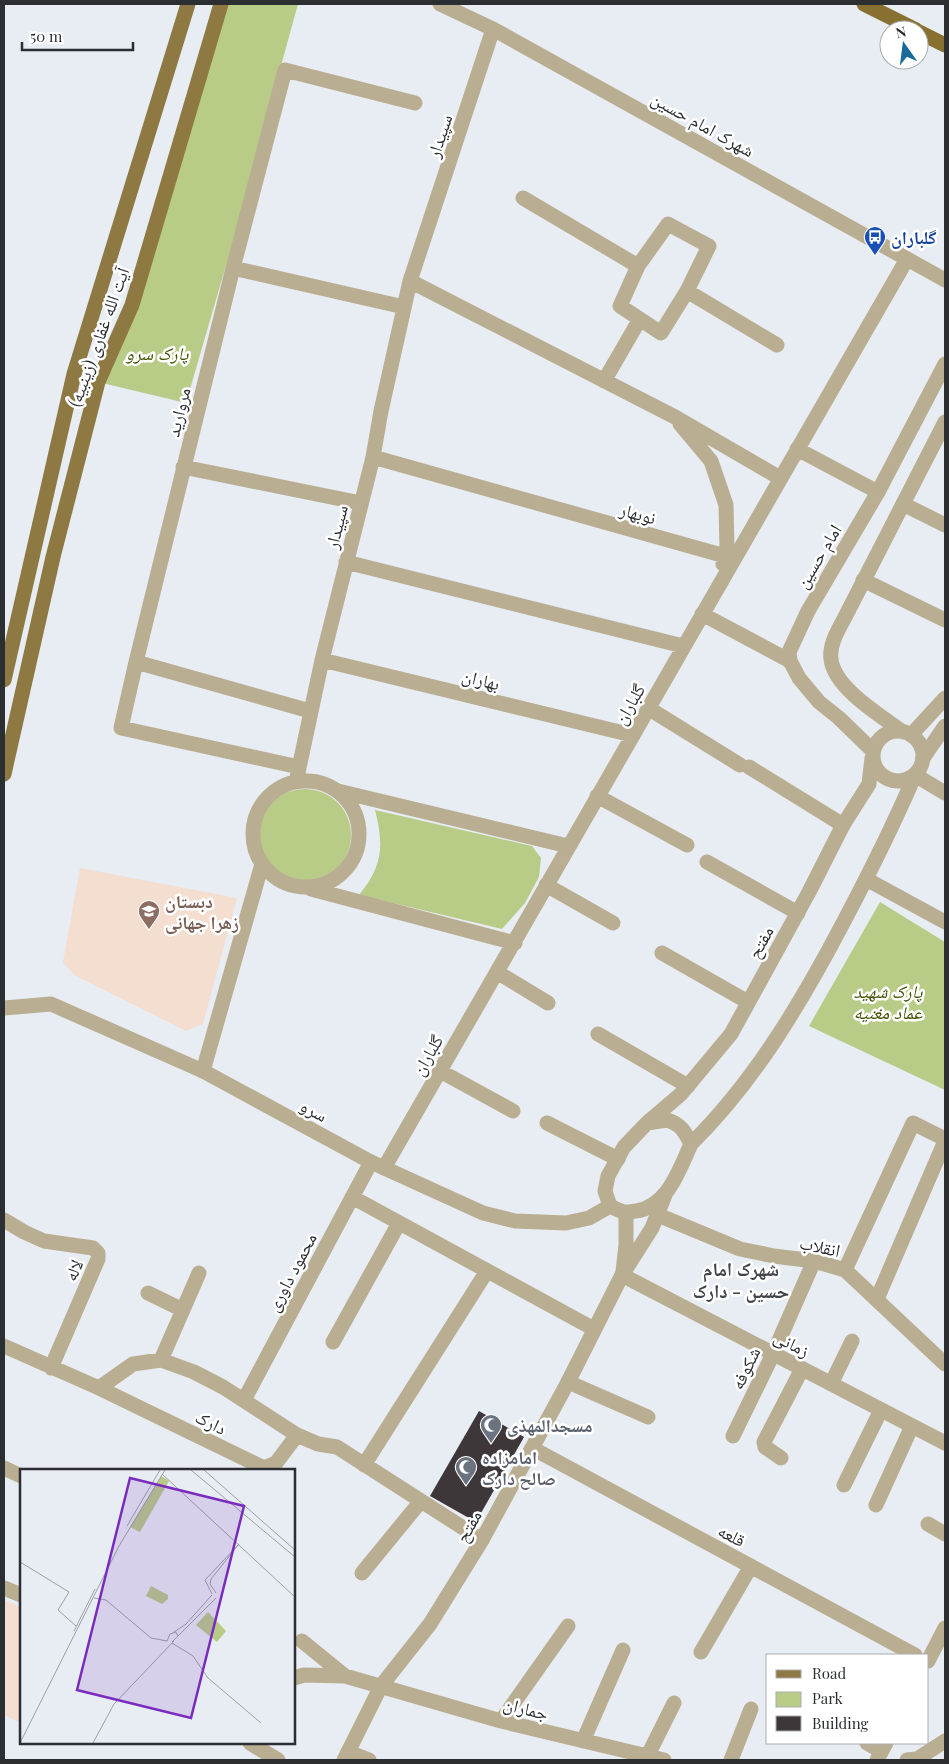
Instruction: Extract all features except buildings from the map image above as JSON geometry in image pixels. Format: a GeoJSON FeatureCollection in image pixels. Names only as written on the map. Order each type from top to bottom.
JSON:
{"type":"FeatureCollection","features":[{"type":"Feature","properties":{"kind":"highway"},"geometry":{"type":"LineString","coordinates":[[864,4],[895,20]]}},
{"type":"Feature","properties":{"kind":"highway"},"geometry":{"type":"LineString","coordinates":[[929,37],[945,45]]}},
{"type":"Feature","properties":{"kind":"main road","name":"آیت الله غفاری (زینبیه)"},"geometry":{"type":"LineString","coordinates":[[4,680],[74,374],[188,4]]}},
{"type":"Feature","properties":{"kind":"main road","name":"آیت الله غفاری (زینبیه)"},"geometry":{"type":"LineString","coordinates":[[4,774],[53,557],[98,382],[132,305],[221,4]]}},
{"type":"Feature","properties":{"kind":"street","name":"شهرک امام حسین"},"geometry":{"type":"LineString","coordinates":[[440,4],[493,29],[945,280]]}},
{"type":"Feature","properties":{"kind":"street","name":"سپیدار"},"geometry":{"type":"LineString","coordinates":[[296,782],[322,660],[373,457],[381,411],[410,282],[493,29]]}},
{"type":"Feature","properties":{"kind":"street","name":"مروارید"},"geometry":{"type":"LineString","coordinates":[[298,766],[121,728],[183,467],[285,70],[415,103]]}},
{"type":"Feature","properties":{"kind":"street"},"geometry":{"type":"LineString","coordinates":[[523,198],[638,266]]}},
{"type":"Feature","properties":{"kind":"street"},"geometry":{"type":"LineString","coordinates":[[668,224],[709,246],[688,291],[661,333],[620,306],[638,266],[668,224]]}},
{"type":"Feature","properties":{"kind":"street","name":"گلباران"},"geometry":{"type":"LineString","coordinates":[[378,1165],[440,1071],[907,259]]}},
{"type":"Feature","properties":{"kind":"street"},"geometry":{"type":"LineString","coordinates":[[233,268],[404,306]]}},
{"type":"Feature","properties":{"kind":"street"},"geometry":{"type":"LineString","coordinates":[[410,282],[675,417],[780,478]]}},
{"type":"Feature","properties":{"kind":"street"},"geometry":{"type":"LineString","coordinates":[[688,291],[777,344]]}},
{"type":"Feature","properties":{"kind":"street"},"geometry":{"type":"LineString","coordinates":[[604,381],[640,319]]}},
{"type":"Feature","properties":{"kind":"street","name":"امام حسین"},"geometry":{"type":"LineString","coordinates":[[790,661],[789,652],[808,611],[878,492],[945,364]]}},
{"type":"Feature","properties":{"kind":"street"},"geometry":{"type":"LineString","coordinates":[[675,417],[711,461],[726,505],[727,549],[718,586]]}},
{"type":"Feature","properties":{"kind":"street"},"geometry":{"type":"LineString","coordinates":[[923,758],[920,745],[907,733],[860,701],[839,679],[831,659],[834,638],[945,423]]}},
{"type":"Feature","properties":{"kind":"street"},"geometry":{"type":"LineString","coordinates":[[797,449],[878,492]]}},
{"type":"Feature","properties":{"kind":"street","name":"نوبهار"},"geometry":{"type":"LineString","coordinates":[[373,457],[541,506],[726,556]]}},
{"type":"Feature","properties":{"kind":"street"},"geometry":{"type":"LineString","coordinates":[[183,467],[361,503]]}},
{"type":"Feature","properties":{"kind":"street"},"geometry":{"type":"LineString","coordinates":[[903,504],[945,525]]}},
{"type":"Feature","properties":{"kind":"street"},"geometry":{"type":"LineString","coordinates":[[346,562],[684,646]]}},
{"type":"Feature","properties":{"kind":"street"},"geometry":{"type":"LineString","coordinates":[[863,580],[945,620]]}},
{"type":"Feature","properties":{"kind":"street"},"geometry":{"type":"LineString","coordinates":[[702,614],[790,661],[818,702],[839,718],[873,754],[877,771],[889,780],[903,781],[915,775]]}},
{"type":"Feature","properties":{"kind":"street","name":"بهاران"},"geometry":{"type":"LineString","coordinates":[[322,660],[632,735]]}},
{"type":"Feature","properties":{"kind":"street"},"geometry":{"type":"LineString","coordinates":[[136,662],[310,711]]}},
{"type":"Feature","properties":{"kind":"street"},"geometry":{"type":"LineString","coordinates":[[907,733],[945,698]]}},
{"type":"Feature","properties":{"kind":"street"},"geometry":{"type":"LineString","coordinates":[[648,708],[843,825]]}},
{"type":"Feature","properties":{"kind":"street"},"geometry":{"type":"LineString","coordinates":[[691,1144],[684,1131],[676,1123],[667,1120],[647,1123],[624,1147],[608,1176],[605,1191],[610,1206],[626,1212],[643,1210],[655,1204],[665,1195],[681,1168],[691,1144],[723,1110],[760,1061],[797,1005],[866,879],[923,758],[945,726]]}},
{"type":"Feature","properties":{"kind":"street"},"geometry":{"type":"LineString","coordinates":[[873,754],[881,738],[895,731],[907,733]]}},
{"type":"Feature","properties":{"kind":"street","name":"مفتح"},"geometry":{"type":"LineString","coordinates":[[647,1123],[681,1094],[731,1034],[798,913],[843,825],[869,784],[873,754]]}},
{"type":"Feature","properties":{"kind":"street"},"geometry":{"type":"LineString","coordinates":[[915,775],[945,793]]}},
{"type":"Feature","properties":{"kind":"street"},"geometry":{"type":"LineString","coordinates":[[304,780],[322,782],[338,791],[351,804],[359,821],[360,840],[354,858],[344,873],[328,883],[312,888],[295,887],[279,881],[266,870],[256,856],[252,839],[253,822],[260,806],[271,793],[285,784],[304,780]]}},
{"type":"Feature","properties":{"kind":"street"},"geometry":{"type":"LineString","coordinates":[[338,791],[568,846]]}},
{"type":"Feature","properties":{"kind":"street"},"geometry":{"type":"LineString","coordinates":[[597,796],[687,845]]}},
{"type":"Feature","properties":{"kind":"street"},"geometry":{"type":"LineString","coordinates":[[707,862],[798,913]]}},
{"type":"Feature","properties":{"kind":"street"},"geometry":{"type":"LineString","coordinates":[[203,1071],[262,864]]}},
{"type":"Feature","properties":{"kind":"street"},"geometry":{"type":"LineString","coordinates":[[866,879],[945,922]]}},
{"type":"Feature","properties":{"kind":"street"},"geometry":{"type":"LineString","coordinates":[[546,886],[614,923]]}},
{"type":"Feature","properties":{"kind":"street"},"geometry":{"type":"LineString","coordinates":[[306,887],[514,943]]}},
{"type":"Feature","properties":{"kind":"street"},"geometry":{"type":"LineString","coordinates":[[662,953],[748,1002]]}},
{"type":"Feature","properties":{"kind":"street"},"geometry":{"type":"LineString","coordinates":[[497,972],[548,1003]]}},
{"type":"Feature","properties":{"kind":"street","name":"سرو"},"geometry":{"type":"LineString","coordinates":[[4,1008],[51,1004],[203,1071],[378,1165],[483,1213],[515,1220],[566,1223],[589,1218],[610,1206]]}},
{"type":"Feature","properties":{"kind":"street"},"geometry":{"type":"LineString","coordinates":[[598,1034],[688,1086]]}},
{"type":"Feature","properties":{"kind":"street"},"geometry":{"type":"LineString","coordinates":[[440,1071],[513,1111]]}},
{"type":"Feature","properties":{"kind":"street"},"geometry":{"type":"LineString","coordinates":[[547,1123],[618,1159]]}},
{"type":"Feature","properties":{"kind":"street"},"geometry":{"type":"LineString","coordinates":[[845,1270],[913,1123],[945,1140],[877,1299]]}},
{"type":"Feature","properties":{"kind":"street","name":"محمود داوری"},"geometry":{"type":"LineString","coordinates":[[244,1400],[352,1197],[378,1165]]}},
{"type":"Feature","properties":{"kind":"street","name":"مفتح"},"geometry":{"type":"LineString","coordinates":[[346,1756],[381,1686],[430,1624],[482,1540],[568,1382],[622,1275],[652,1228],[665,1195]]}},
{"type":"Feature","properties":{"kind":"street"},"geometry":{"type":"LineString","coordinates":[[352,1197],[594,1329]]}},
{"type":"Feature","properties":{"kind":"street"},"geometry":{"type":"LineString","coordinates":[[622,1275],[626,1245],[626,1212]]}},
{"type":"Feature","properties":{"kind":"street","name":"انقلاب"},"geometry":{"type":"LineString","coordinates":[[658,1215],[740,1249],[814,1261],[845,1270],[945,1364]]}},
{"type":"Feature","properties":{"kind":"street","name":"لاله"},"geometry":{"type":"LineString","coordinates":[[4,1220],[44,1241],[93,1248],[98,1253],[98,1259],[51,1368]]}},
{"type":"Feature","properties":{"kind":"street"},"geometry":{"type":"LineString","coordinates":[[334,1342],[399,1223]]}},
{"type":"Feature","properties":{"kind":"street","name":"شکوفه"},"geometry":{"type":"LineString","coordinates":[[733,1436],[773,1354],[814,1261]]}},
{"type":"Feature","properties":{"kind":"street"},"geometry":{"type":"LineString","coordinates":[[364,1465],[487,1271]]}},
{"type":"Feature","properties":{"kind":"street"},"geometry":{"type":"LineString","coordinates":[[161,1360],[199,1273]]}},
{"type":"Feature","properties":{"kind":"street","name":"زمانی"},"geometry":{"type":"LineString","coordinates":[[622,1275],[945,1443]]}},
{"type":"Feature","properties":{"kind":"street"},"geometry":{"type":"LineString","coordinates":[[148,1293],[183,1310]]}},
{"type":"Feature","properties":{"kind":"street"},"geometry":{"type":"LineString","coordinates":[[831,1384],[852,1341]]}},
{"type":"Feature","properties":{"kind":"street","name":"دارک"},"geometry":{"type":"LineString","coordinates":[[4,1346],[98,1388],[264,1468],[276,1462],[297,1435]]}},
{"type":"Feature","properties":{"kind":"street","name":"دارک"},"geometry":{"type":"LineString","coordinates":[[98,1388],[133,1364],[161,1360],[194,1372],[244,1400],[297,1435],[318,1444],[336,1447],[482,1540]]}},
{"type":"Feature","properties":{"kind":"street"},"geometry":{"type":"LineString","coordinates":[[781,1458],[765,1447],[764,1442],[802,1369]]}},
{"type":"Feature","properties":{"kind":"street"},"geometry":{"type":"LineString","coordinates":[[568,1382],[648,1417]]}},
{"type":"Feature","properties":{"kind":"street"},"geometry":{"type":"LineString","coordinates":[[844,1485],[881,1410]]}},
{"type":"Feature","properties":{"kind":"street"},"geometry":{"type":"LineString","coordinates":[[876,1505],[912,1426]]}},
{"type":"Feature","properties":{"kind":"street","name":"قلعه"},"geometry":{"type":"LineString","coordinates":[[532,1448],[913,1654]]}},
{"type":"Feature","properties":{"kind":"street"},"geometry":{"type":"LineString","coordinates":[[4,1468],[20,1476]]}},
{"type":"Feature","properties":{"kind":"street"},"geometry":{"type":"LineString","coordinates":[[362,1573],[421,1501]]}},
{"type":"Feature","properties":{"kind":"street"},"geometry":{"type":"LineString","coordinates":[[928,1524],[945,1534]]}},
{"type":"Feature","properties":{"kind":"street"},"geometry":{"type":"LineString","coordinates":[[701,1652],[751,1566]]}},
{"type":"Feature","properties":{"kind":"street"},"geometry":{"type":"LineString","coordinates":[[4,1588],[20,1595]]}},
{"type":"Feature","properties":{"kind":"street"},"geometry":{"type":"LineString","coordinates":[[501,1721],[568,1626]]}},
{"type":"Feature","properties":{"kind":"street"},"geometry":{"type":"LineString","coordinates":[[929,1660],[945,1628]]}},
{"type":"Feature","properties":{"kind":"street"},"geometry":{"type":"LineString","coordinates":[[302,1640],[345,1676]]}},
{"type":"Feature","properties":{"kind":"street"},"geometry":{"type":"LineString","coordinates":[[583,1741],[623,1650]]}},
{"type":"Feature","properties":{"kind":"street"},"geometry":{"type":"LineString","coordinates":[[295,1678],[304,1675],[345,1676]]}},
{"type":"Feature","properties":{"kind":"street","name":"جماران"},"geometry":{"type":"LineString","coordinates":[[345,1676],[501,1721],[664,1760]]}},
{"type":"Feature","properties":{"kind":"street"},"geometry":{"type":"LineString","coordinates":[[648,1757],[674,1703]]}},
{"type":"Feature","properties":{"kind":"street"},"geometry":{"type":"LineString","coordinates":[[731,1760],[752,1708]]}},
{"type":"Feature","properties":{"kind":"street"},"geometry":{"type":"LineString","coordinates":[[907,1760],[917,1759],[945,1741]]}},
{"type":"Feature","properties":{"kind":"street"},"geometry":{"type":"LineString","coordinates":[[252,1744],[278,1760]]}},
{"type":"Feature","properties":{"kind":"street"},"geometry":{"type":"LineString","coordinates":[[869,1744],[881,1751]]}},
{"type":"Feature","properties":{"kind":"street"},"geometry":{"type":"LineString","coordinates":[[346,1756],[369,1760]]}},
{"type":"Feature","properties":{"kind":"shaded area","name":"دبستان زهرا جهانی"},"geometry":{"type":"Polygon","coordinates":[[[80,868],[237,898],[203,1024],[186,1031],[74,975],[63,962],[80,868]]]}},
{"type":"Feature","properties":{"kind":"shaded area"},"geometry":{"type":"Polygon","coordinates":[[[4,1600],[20,1607],[20,1723],[4,1715],[4,1600]]]}},
{"type":"Feature","properties":{"kind":"green space","name":"پارک سرو"},"geometry":{"type":"Polygon","coordinates":[[[221,4],[298,4],[186,403],[98,382],[132,305],[221,4]]]}},
{"type":"Feature","properties":{"kind":"green space"},"geometry":{"type":"Polygon","coordinates":[[[305,789],[314,790],[331,797],[343,809],[350,826],[350,844],[343,861],[331,873],[314,880],[305,881],[296,880],[279,873],[267,861],[260,844],[259,835],[260,826],[267,809],[279,797],[296,790],[305,789]]]}},
{"type":"Feature","properties":{"kind":"green space"},"geometry":{"type":"Polygon","coordinates":[[[375,810],[532,846],[541,858],[539,877],[525,903],[502,929],[359,895],[373,874],[379,855],[380,834],[375,810]]]}},
{"type":"Feature","properties":{"kind":"green space","name":"پارک شهید عماد مغنیه"},"geometry":{"type":"Polygon","coordinates":[[[880,902],[945,942],[945,1090],[809,1026],[880,902]]]}},
{"type":"Feature","properties":{"kind":"place","name":"گلباران"},"geometry":{"type":"Point","coordinates":[875,256]}},
{"type":"Feature","properties":{"kind":"place","name":"دبستان زهرا جهانی"},"geometry":{"type":"Point","coordinates":[149,930]}},
{"type":"Feature","properties":{"kind":"place","name":"مسجدالمهذی"},"geometry":{"type":"Point","coordinates":[491,1444]}},
{"type":"Feature","properties":{"kind":"place","name":"امامزاده صالح دارک"},"geometry":{"type":"Point","coordinates":[466,1486]}},
{"type":"Feature","properties":{"kind":"district","name":"شهرک امام حسین - دارک"},"geometry":{"type":"Point","coordinates":[741,1279]}}]}
